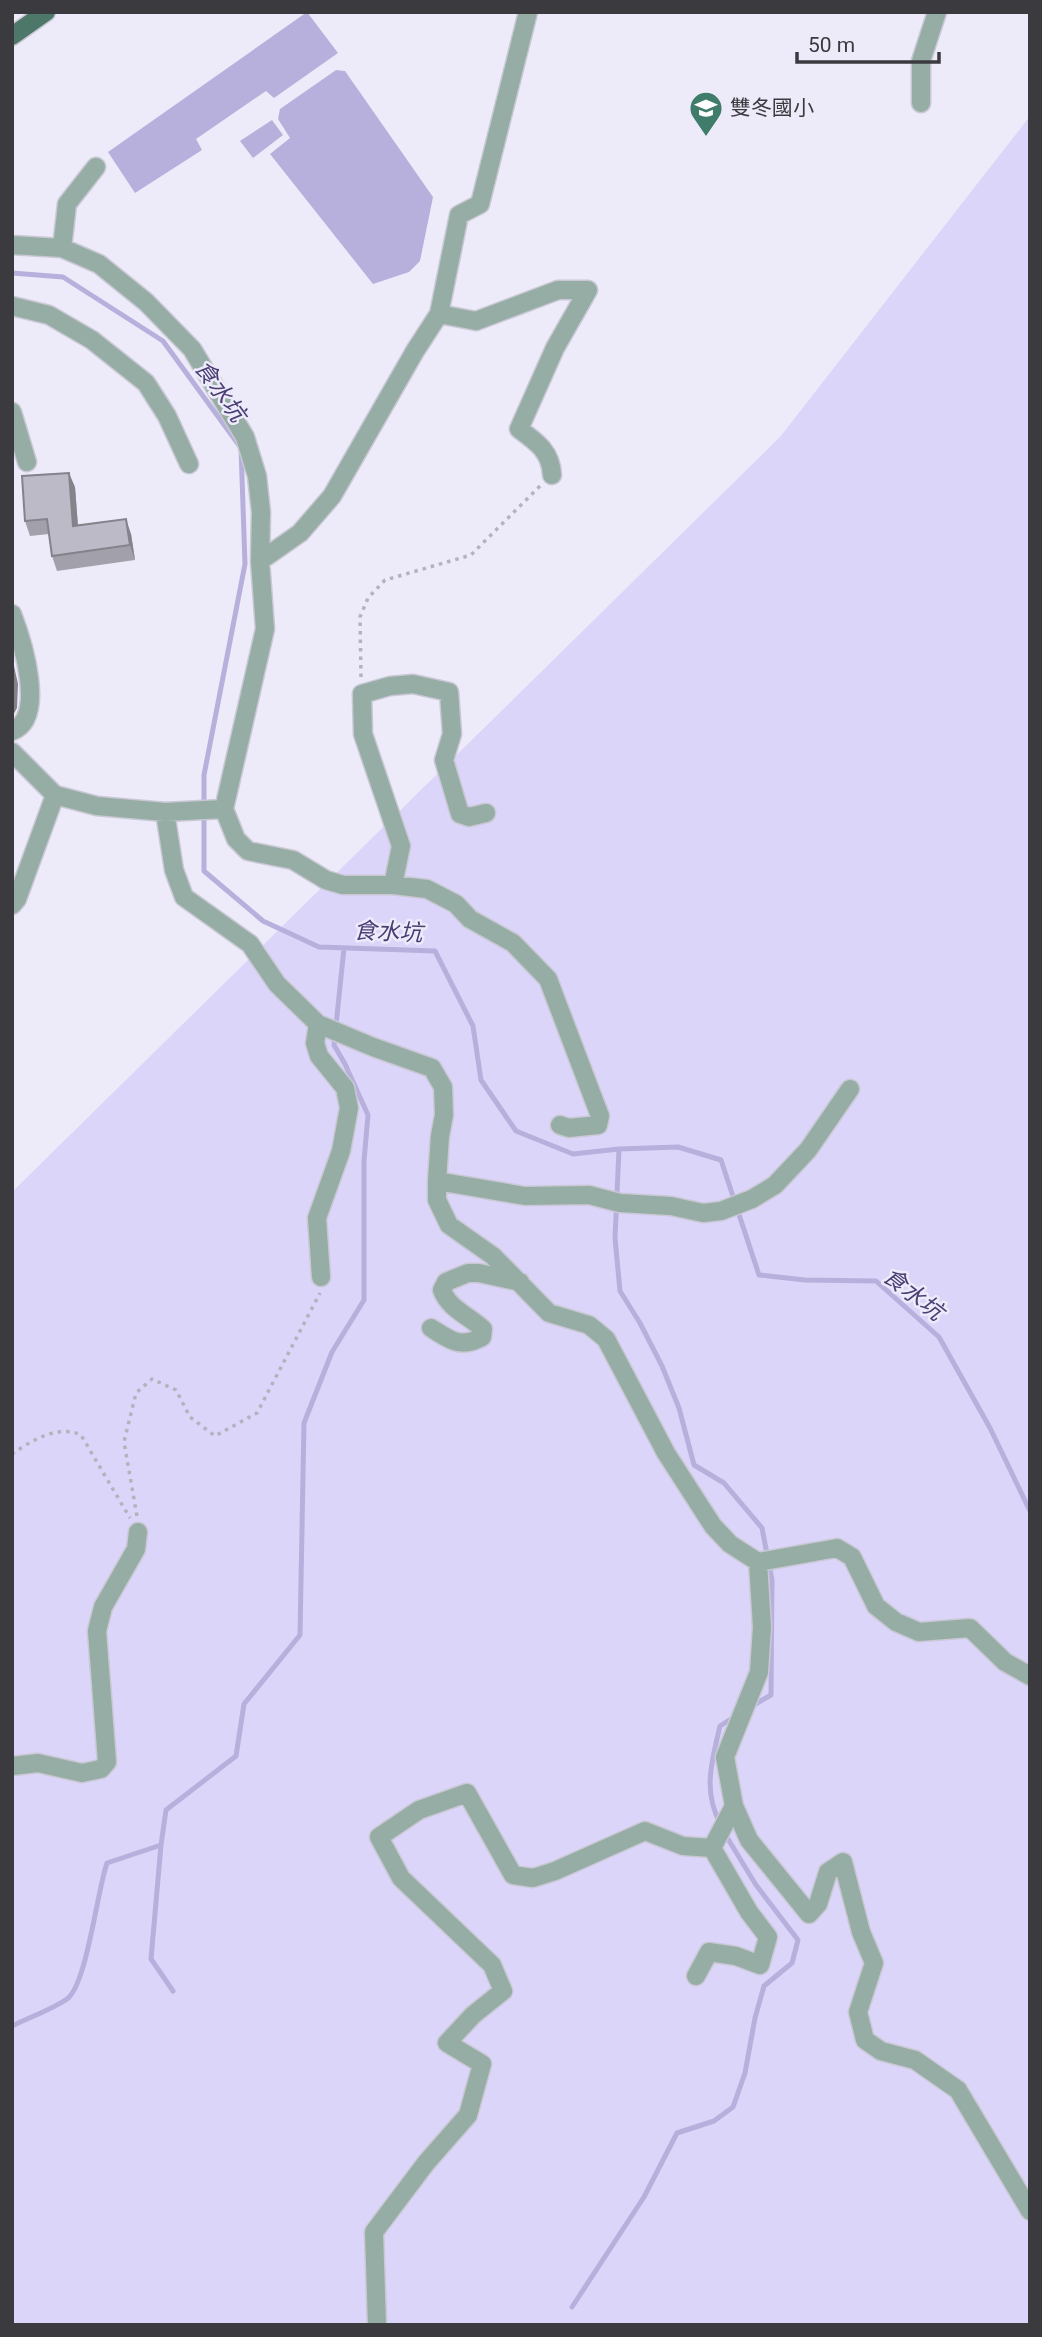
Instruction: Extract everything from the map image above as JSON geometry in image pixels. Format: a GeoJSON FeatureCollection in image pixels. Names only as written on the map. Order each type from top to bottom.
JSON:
{"type":"FeatureCollection","features":[{"type":"Feature","properties":{"kind":"main road"},"geometry":{"type":"LineString","coordinates":[[12,36],[46,12]]}},
{"type":"Feature","properties":{"kind":"street"},"geometry":{"type":"LineString","coordinates":[[260,561],[300,533],[332,496],[439,314],[459,215],[480,204],[528,12]]}},
{"type":"Feature","properties":{"kind":"street"},"geometry":{"type":"LineString","coordinates":[[920,103],[920,61],[937,12]]}},
{"type":"Feature","properties":{"kind":"street"},"geometry":{"type":"LineString","coordinates":[[62,248],[66,204],[96,167]]}},
{"type":"Feature","properties":{"kind":"street"},"geometry":{"type":"LineString","coordinates":[[12,246],[62,248],[99,264],[146,302],[192,349],[245,437],[257,476],[261,512],[260,561],[265,629],[224,809],[236,839],[248,850],[293,860],[326,880],[343,885],[393,885],[427,890],[456,904],[470,919],[513,943],[548,979],[600,1116],[598,1125],[569,1128],[560,1125]]}},
{"type":"Feature","properties":{"kind":"street"},"geometry":{"type":"LineString","coordinates":[[439,314],[476,321],[558,290],[588,290],[555,348],[519,429],[541,446],[551,461],[552,475]]}},
{"type":"Feature","properties":{"kind":"street"},"geometry":{"type":"LineString","coordinates":[[12,306],[49,315],[92,340],[146,383],[167,416],[188,464]]}},
{"type":"Feature","properties":{"kind":"street"},"geometry":{"type":"LineString","coordinates":[[12,412],[27,462]]}},
{"type":"Feature","properties":{"kind":"street"},"geometry":{"type":"LineString","coordinates":[[12,614],[30,681],[28,718],[19,729],[12,731]]}},
{"type":"Feature","properties":{"kind":"street"},"geometry":{"type":"LineString","coordinates":[[393,885],[401,846],[363,734],[362,694],[390,686],[413,684],[449,692],[452,734],[444,760],[460,814],[469,817],[486,813]]}},
{"type":"Feature","properties":{"kind":"street"},"geometry":{"type":"LineString","coordinates":[[12,752],[55,795],[96,806],[165,812],[224,809]]}},
{"type":"Feature","properties":{"kind":"street"},"geometry":{"type":"LineString","coordinates":[[12,905],[17,899],[55,795]]}},
{"type":"Feature","properties":{"kind":"street"},"geometry":{"type":"LineString","coordinates":[[165,812],[174,870],[184,897],[250,944],[277,984],[318,1024],[432,1068],[443,1087],[444,1115],[440,1136],[437,1200],[449,1225],[493,1256],[549,1313],[589,1325],[606,1339],[666,1452],[713,1526],[730,1544],[758,1562],[836,1548],[852,1557],[876,1606],[896,1622],[919,1632],[970,1628],[1005,1662],[1030,1676]]}},
{"type":"Feature","properties":{"kind":"street"},"geometry":{"type":"LineString","coordinates":[[318,1024],[315,1043],[319,1056],[345,1088],[349,1108],[341,1151],[317,1218],[321,1277]]}},
{"type":"Feature","properties":{"kind":"street"},"geometry":{"type":"LineString","coordinates":[[437,1181],[524,1196],[589,1195],[614,1202],[671,1206],[703,1213],[721,1211],[752,1199],[775,1185],[808,1150],[850,1089]]}},
{"type":"Feature","properties":{"kind":"street"},"geometry":{"type":"LineString","coordinates":[[431,1328],[454,1342],[470,1343],[482,1337],[483,1329],[470,1317],[447,1304],[442,1290],[446,1282],[468,1273],[479,1273],[520,1282]]}},
{"type":"Feature","properties":{"kind":"street"},"geometry":{"type":"LineString","coordinates":[[12,1766],[38,1763],[82,1773],[101,1769],[107,1762],[97,1631],[103,1607],[136,1549],[138,1532]]}},
{"type":"Feature","properties":{"kind":"street"},"geometry":{"type":"LineString","coordinates":[[758,1562],[762,1627],[759,1672],[725,1757],[732,1811],[749,1840],[810,1914],[818,1904],[828,1872],[843,1862],[861,1932],[874,1963],[858,2012],[865,2040],[881,2050],[915,2060],[958,2090],[1030,2211]]}},
{"type":"Feature","properties":{"kind":"street"},"geometry":{"type":"LineString","coordinates":[[377,2325],[374,2232],[426,2163],[468,2115],[482,2064],[447,2043],[473,2015],[503,1991],[492,1965],[401,1878],[379,1838],[419,1810],[467,1793],[513,1875],[533,1878],[555,1871],[645,1831],[683,1846],[714,1845]]}},
{"type":"Feature","properties":{"kind":"street"},"geometry":{"type":"LineString","coordinates":[[714,1845],[732,1811]]}},
{"type":"Feature","properties":{"kind":"street"},"geometry":{"type":"LineString","coordinates":[[696,1976],[709,1952],[736,1956],[760,1965],[768,1937],[750,1912],[714,1845]]}},
{"type":"Feature","properties":{"kind":"path"},"geometry":{"type":"LineString","coordinates":[[362,694],[360,617],[368,597],[386,580],[471,555],[552,475]]}},
{"type":"Feature","properties":{"kind":"path"},"geometry":{"type":"LineString","coordinates":[[138,1532],[124,1442],[136,1393],[152,1379],[176,1390],[190,1418],[215,1436],[257,1413],[320,1296],[321,1277]]}},
{"type":"Feature","properties":{"kind":"path"},"geometry":{"type":"LineString","coordinates":[[12,1454],[47,1435],[72,1431],[81,1435],[138,1532]]}},
{"type":"Feature","properties":{"kind":"shaded area"},"geometry":{"type":"Polygon","coordinates":[[[307,12],[338,53],[274,98],[266,91],[196,139],[202,150],[135,193],[108,152],[307,12]]]}},
{"type":"Feature","properties":{"kind":"shaded area"},"geometry":{"type":"Polygon","coordinates":[[[336,70],[345,71],[433,197],[420,261],[409,272],[373,284],[270,154],[290,138],[278,119],[280,109],[336,70]]]}},
{"type":"Feature","properties":{"kind":"shaded area"},"geometry":{"type":"Polygon","coordinates":[[[1030,116],[1030,2325],[12,2325],[12,1192],[780,437],[1030,116]]]}},
{"type":"Feature","properties":{"kind":"shaded area"},"geometry":{"type":"Polygon","coordinates":[[[272,120],[283,135],[253,158],[240,141],[272,120]]]}},
{"type":"Feature","properties":{"kind":"building"},"geometry":{"type":"Polygon","coordinates":[[[69,473],[73,526],[126,519],[130,545],[52,556],[47,519],[25,521],[22,476],[69,473]]]}},
{"type":"Feature","properties":{"kind":"building"},"geometry":{"type":"Polygon","coordinates":[[[12,665],[14,672],[12,697],[12,665]]]}},
{"type":"Feature","properties":{"kind":"waterway","name":"食水坑"},"geometry":{"type":"LineString","coordinates":[[12,273],[63,277],[163,341],[241,448],[245,564],[204,775],[204,871],[263,921],[319,947],[435,951],[473,1026],[481,1080],[516,1131],[573,1154],[678,1147],[721,1160],[759,1275],[805,1280],[876,1281],[939,1337],[990,1428],[1030,1511]]}},
{"type":"Feature","properties":{"kind":"waterway"},"geometry":{"type":"LineString","coordinates":[[12,2026],[61,2003],[74,1990],[86,1957],[107,1863],[161,1845],[166,1810],[236,1756],[244,1704],[300,1635],[304,1423],[332,1352],[364,1300],[364,1161],[368,1115],[334,1045],[344,948]]}},
{"type":"Feature","properties":{"kind":"waterway"},"geometry":{"type":"LineString","coordinates":[[619,1149],[615,1238],[620,1291],[662,1366],[679,1408],[694,1465],[724,1483],[762,1528],[772,1580],[771,1695],[752,1706]]}},
{"type":"Feature","properties":{"kind":"waterway"},"geometry":{"type":"LineString","coordinates":[[721,1825],[712,1800],[710,1776],[720,1726],[734,1717]]}},
{"type":"Feature","properties":{"kind":"waterway"},"geometry":{"type":"LineString","coordinates":[[572,2307],[644,2197],[677,2133],[714,2121],[733,2107],[745,2073],[764,1986],[792,1963],[798,1940],[756,1885],[725,1834]]}},
{"type":"Feature","properties":{"kind":"waterway"},"geometry":{"type":"LineString","coordinates":[[161,1845],[151,1959],[173,1991]]}},
{"type":"Feature","properties":{"kind":"place","name":"雙冬國小"},"geometry":{"type":"Point","coordinates":[706,138]}}]}
